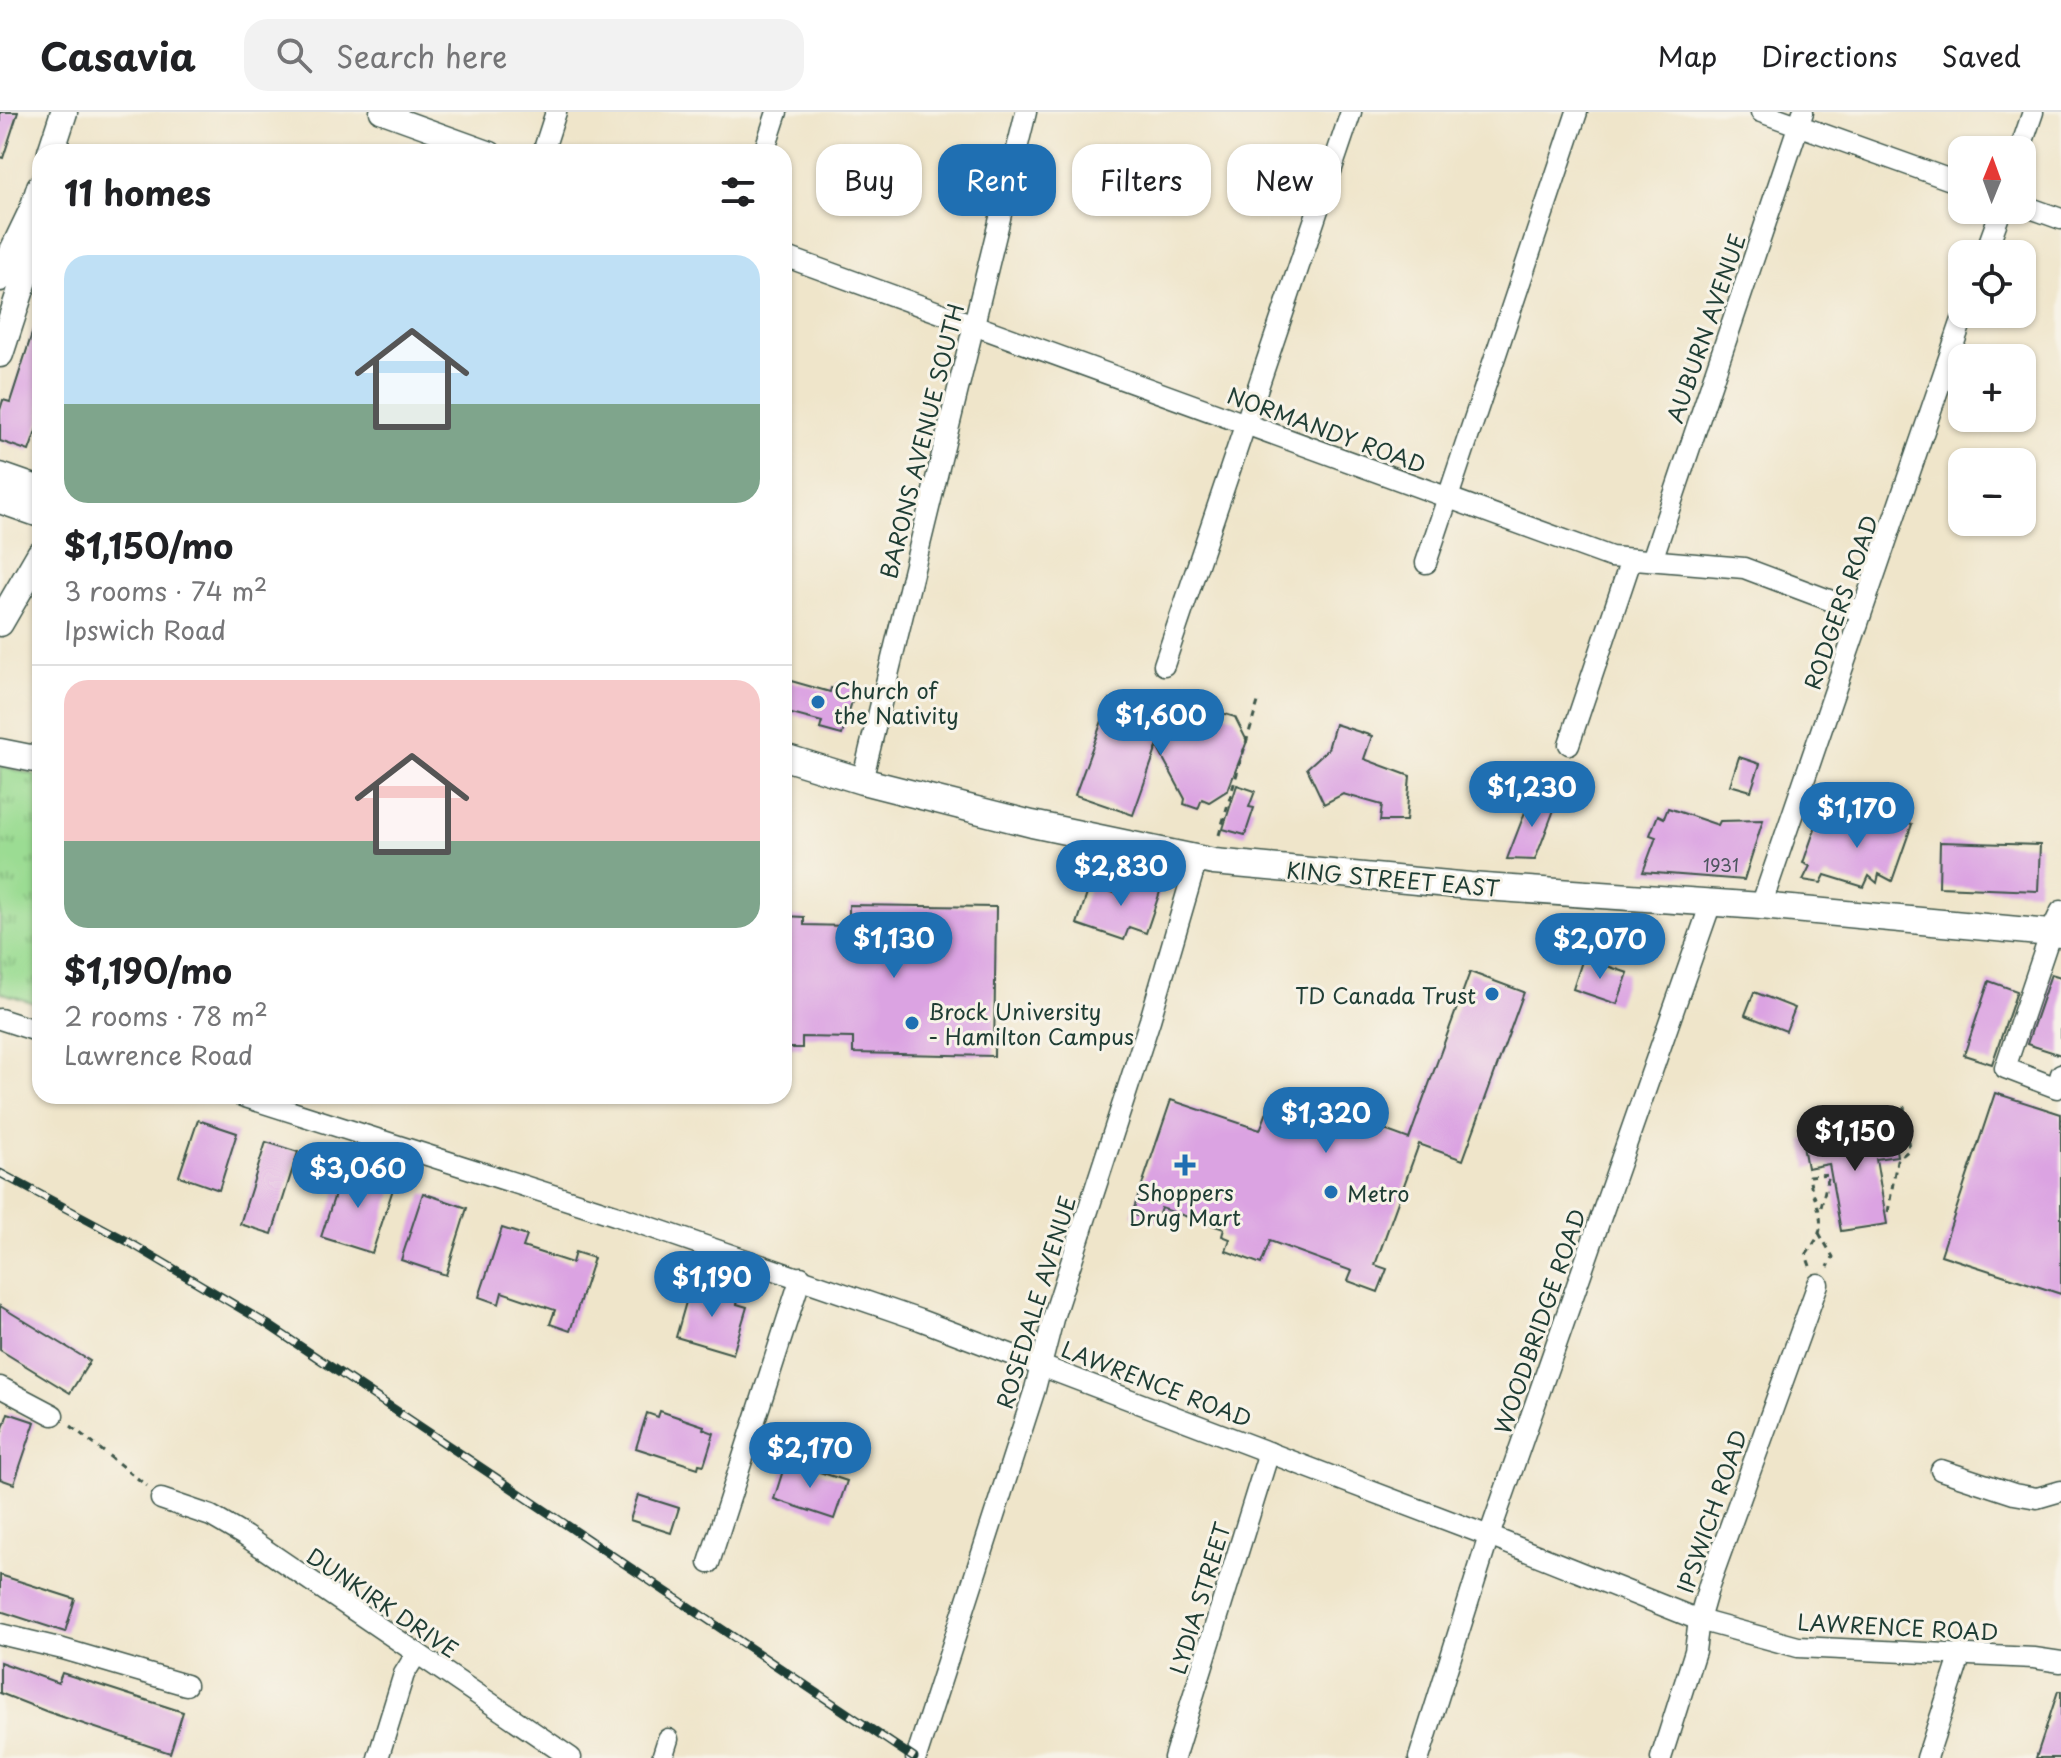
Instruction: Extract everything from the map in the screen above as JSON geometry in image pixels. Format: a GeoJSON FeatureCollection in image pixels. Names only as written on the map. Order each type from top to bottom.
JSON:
{"type":"FeatureCollection","features":[{"type":"Feature","properties":{"kind":"main road"},"geometry":{"type":"LineString","coordinates":[[54,144],[64,112]]}},
{"type":"Feature","properties":{"kind":"main road"},"geometry":{"type":"LineString","coordinates":[[0,278],[32,207]]}},
{"type":"Feature","properties":{"kind":"main road"},"geometry":{"type":"LineString","coordinates":[[0,354],[29,265],[32,236]]}},
{"type":"Feature","properties":{"kind":"main road"},"geometry":{"type":"LineString","coordinates":[[0,476],[32,487]]}},
{"type":"Feature","properties":{"kind":"main road"},"geometry":{"type":"LineString","coordinates":[[0,500],[32,511]]}},
{"type":"Feature","properties":{"kind":"main road"},"geometry":{"type":"LineString","coordinates":[[0,623],[32,568]]}},
{"type":"Feature","properties":{"kind":"main road"},"geometry":{"type":"LineString","coordinates":[[0,752],[32,758]]}},
{"type":"Feature","properties":{"kind":"main road","name":"KING STREET EAST"},"geometry":{"type":"LineString","coordinates":[[792,759],[862,781],[1032,824],[1197,859],[1470,886],[2058,926]]}},
{"type":"Feature","properties":{"kind":"street"},"geometry":{"type":"LineString","coordinates":[[380,112],[469,144]]}},
{"type":"Feature","properties":{"kind":"street"},"geometry":{"type":"LineString","coordinates":[[546,144],[556,112]]}},
{"type":"Feature","properties":{"kind":"street"},"geometry":{"type":"LineString","coordinates":[[767,144],[777,112]]}},
{"type":"Feature","properties":{"kind":"street","name":"BARONS AVENUE SOUTH"},"geometry":{"type":"LineString","coordinates":[[862,781],[1026,112]]}},
{"type":"Feature","properties":{"kind":"street"},"geometry":{"type":"LineString","coordinates":[[1164,665],[1351,112]]}},
{"type":"Feature","properties":{"kind":"street"},"geometry":{"type":"LineString","coordinates":[[1426,563],[1577,112]]}},
{"type":"Feature","properties":{"kind":"street"},"geometry":{"type":"LineString","coordinates":[[1761,112],[1801,118],[1948,178]]}},
{"type":"Feature","properties":{"kind":"street"},"geometry":{"type":"LineString","coordinates":[[2025,136],[2033,112]]}},
{"type":"Feature","properties":{"kind":"street","name":"AUBURN AVENUE"},"geometry":{"type":"LineString","coordinates":[[1569,744],[1642,560],[1801,118]]}},
{"type":"Feature","properties":{"kind":"street"},"geometry":{"type":"LineString","coordinates":[[2036,210],[2061,219]]}},
{"type":"Feature","properties":{"kind":"street","name":"NORMANDY ROAD"},"geometry":{"type":"LineString","coordinates":[[792,259],[1611,557],[1744,568],[1861,612]]}},
{"type":"Feature","properties":{"kind":"street","name":"RODGERS ROAD"},"geometry":{"type":"LineString","coordinates":[[1761,906],[1959,328]]}},
{"type":"Feature","properties":{"kind":"street","name":"ROSEDALE AVENUE"},"geometry":{"type":"LineString","coordinates":[[916,1758],[1150,1020],[1197,859]]}},
{"type":"Feature","properties":{"kind":"street","name":"WOODBRIDGE ROAD"},"geometry":{"type":"LineString","coordinates":[[1419,1758],[1489,1536],[1711,903]]}},
{"type":"Feature","properties":{"kind":"street"},"geometry":{"type":"LineString","coordinates":[[2058,926],[2005,1068],[2057,1088],[2061,1074]]}},
{"type":"Feature","properties":{"kind":"street"},"geometry":{"type":"LineString","coordinates":[[0,1019],[32,1029]]}},
{"type":"Feature","properties":{"kind":"street","name":"LAWRENCE ROAD"},"geometry":{"type":"LineString","coordinates":[[267,1104],[801,1277],[1042,1365],[1699,1620],[1798,1647],[2061,1662]]}},
{"type":"Feature","properties":{"kind":"street"},"geometry":{"type":"LineString","coordinates":[[709,1563],[801,1277]]}},
{"type":"Feature","properties":{"kind":"street","name":"IPSWICH ROAD"},"geometry":{"type":"LineString","coordinates":[[1661,1758],[1695,1651],[1699,1620],[1709,1585],[1818,1284]]}},
{"type":"Feature","properties":{"kind":"street"},"geometry":{"type":"LineString","coordinates":[[0,1387],[53,1415]]}},
{"type":"Feature","properties":{"kind":"street","name":"LYDIA STREET"},"geometry":{"type":"LineString","coordinates":[[1174,1758],[1269,1452]]}},
{"type":"Feature","properties":{"kind":"street"},"geometry":{"type":"LineString","coordinates":[[1941,1470],[2014,1494],[2037,1498],[2061,1491]]}},
{"type":"Feature","properties":{"kind":"street","name":"DUNKIRK DRIVE"},"geometry":{"type":"LineString","coordinates":[[161,1499],[211,1516],[571,1758]]}},
{"type":"Feature","properties":{"kind":"street"},"geometry":{"type":"LineString","coordinates":[[0,1634],[186,1685]]}},
{"type":"Feature","properties":{"kind":"street"},"geometry":{"type":"LineString","coordinates":[[378,1758],[404,1674],[417,1653]]}},
{"type":"Feature","properties":{"kind":"street"},"geometry":{"type":"LineString","coordinates":[[1927,1758],[1961,1654]]}},
{"type":"Feature","properties":{"kind":"path"},"geometry":{"type":"LineString","coordinates":[[1219,835],[1258,702]]}},
{"type":"Feature","properties":{"kind":"path"},"geometry":{"type":"LineString","coordinates":[[1888,1212],[1897,1160],[1909,1150],[1904,1106]]}},
{"type":"Feature","properties":{"kind":"path"},"geometry":{"type":"LineString","coordinates":[[1818,1284],[1806,1255],[1819,1233],[1820,1211],[1829,1174],[1809,1176],[1811,1194],[1820,1211]]}},
{"type":"Feature","properties":{"kind":"path"},"geometry":{"type":"LineString","coordinates":[[1818,1284],[1833,1257],[1819,1233]]}},
{"type":"Feature","properties":{"kind":"path"},"geometry":{"type":"LineString","coordinates":[[53,1415],[58,1415],[161,1499]]}},
{"type":"Feature","properties":{"kind":"green space"},"geometry":{"type":"Polygon","coordinates":[[[0,766],[32,774],[32,1002],[0,992],[0,766]]]}},
{"type":"Feature","properties":{"kind":"building"},"geometry":{"type":"Polygon","coordinates":[[[0,112],[18,112],[3,158],[0,157],[0,112]]]}},
{"type":"Feature","properties":{"kind":"building"},"geometry":{"type":"Polygon","coordinates":[[[32,334],[32,443],[29,451],[0,441],[0,410],[3,400],[10,402],[32,334]]]}},
{"type":"Feature","properties":{"kind":"building","name":"Church of the Nativity"},"geometry":{"type":"Polygon","coordinates":[[[792,681],[830,692],[837,683],[856,688],[842,735],[820,729],[822,722],[792,714],[792,681]]]}},
{"type":"Feature","properties":{"kind":"building"},"geometry":{"type":"Polygon","coordinates":[[[1110,699],[1152,713],[1150,721],[1179,730],[1182,723],[1212,710],[1235,717],[1247,741],[1228,790],[1209,802],[1202,799],[1198,809],[1184,804],[1185,799],[1157,747],[1133,815],[1075,795],[1110,699]]]}},
{"type":"Feature","properties":{"kind":"building"},"geometry":{"type":"Polygon","coordinates":[[[1335,724],[1372,736],[1364,759],[1410,776],[1406,821],[1380,821],[1382,805],[1343,794],[1324,804],[1307,768],[1328,749],[1335,724]]]}},
{"type":"Feature","properties":{"kind":"building"},"geometry":{"type":"Polygon","coordinates":[[[1739,757],[1760,764],[1751,791],[1730,785],[1739,757]]]}},
{"type":"Feature","properties":{"kind":"building"},"geometry":{"type":"Polygon","coordinates":[[[1237,785],[1255,791],[1249,807],[1254,808],[1245,835],[1223,829],[1237,785]]]}},
{"type":"Feature","properties":{"kind":"building"},"geometry":{"type":"Polygon","coordinates":[[[1532,794],[1557,802],[1535,860],[1507,859],[1532,794]]]}},
{"type":"Feature","properties":{"kind":"building"},"geometry":{"type":"Polygon","coordinates":[[[1668,808],[1718,825],[1720,821],[1763,820],[1744,880],[1643,872],[1656,837],[1650,835],[1658,815],[1664,818],[1668,808]]]}},
{"type":"Feature","properties":{"kind":"building"},"geometry":{"type":"Polygon","coordinates":[[[1868,809],[1912,824],[1892,881],[1879,874],[1877,883],[1869,876],[1864,887],[1825,875],[1821,883],[1803,880],[1810,866],[1803,863],[1818,820],[1859,835],[1868,809]]]}},
{"type":"Feature","properties":{"kind":"building"},"geometry":{"type":"Polygon","coordinates":[[[1940,842],[2040,845],[2038,891],[1939,887],[1940,842]]]}},
{"type":"Feature","properties":{"kind":"building"},"geometry":{"type":"Polygon","coordinates":[[[1132,873],[1163,883],[1146,933],[1129,927],[1124,940],[1077,924],[1090,885],[1124,896],[1132,873]]]}},
{"type":"Feature","properties":{"kind":"building"},"geometry":{"type":"Polygon","coordinates":[[[849,905],[996,907],[994,1056],[853,1053],[853,1038],[802,1037],[802,1048],[792,1048],[792,916],[804,917],[804,925],[849,926],[849,905]]]}},
{"type":"Feature","properties":{"kind":"building"},"geometry":{"type":"Polygon","coordinates":[[[1583,958],[1628,973],[1617,1004],[1573,989],[1583,958]]]}},
{"type":"Feature","properties":{"kind":"building"},"geometry":{"type":"Polygon","coordinates":[[[1470,972],[1524,992],[1463,1160],[1419,1144],[1375,1265],[1387,1269],[1378,1292],[1348,1281],[1352,1271],[1270,1241],[1261,1264],[1226,1251],[1230,1239],[1222,1236],[1224,1229],[1161,1208],[1156,1222],[1132,1214],[1171,1100],[1260,1130],[1272,1099],[1277,1102],[1281,1092],[1409,1139],[1470,972]]]}},
{"type":"Feature","properties":{"kind":"building"},"geometry":{"type":"Polygon","coordinates":[[[2051,974],[2061,977],[2061,1055],[2027,1044],[2051,974]]]}},
{"type":"Feature","properties":{"kind":"building"},"geometry":{"type":"Polygon","coordinates":[[[1989,981],[2017,991],[1992,1064],[1964,1055],[1989,981]]]}},
{"type":"Feature","properties":{"kind":"building"},"geometry":{"type":"Polygon","coordinates":[[[1754,992],[1795,1008],[1786,1031],[1745,1015],[1754,992]]]}},
{"type":"Feature","properties":{"kind":"building"},"geometry":{"type":"Polygon","coordinates":[[[1995,1093],[2061,1114],[2061,1294],[1941,1255],[1995,1093]]]}},
{"type":"Feature","properties":{"kind":"building"},"geometry":{"type":"Polygon","coordinates":[[[198,1120],[237,1133],[219,1190],[179,1176],[198,1120]]]}},
{"type":"Feature","properties":{"kind":"building"},"geometry":{"type":"Polygon","coordinates":[[[1892,1126],[1897,1156],[1876,1159],[1887,1224],[1841,1231],[1829,1164],[1807,1168],[1802,1140],[1892,1126]]]}},
{"type":"Feature","properties":{"kind":"building"},"geometry":{"type":"Polygon","coordinates":[[[266,1142],[298,1152],[272,1234],[240,1224],[266,1142]]]}},
{"type":"Feature","properties":{"kind":"building"},"geometry":{"type":"Polygon","coordinates":[[[344,1167],[395,1183],[372,1253],[321,1237],[344,1167]]]}},
{"type":"Feature","properties":{"kind":"building"},"geometry":{"type":"Polygon","coordinates":[[[423,1193],[467,1208],[446,1275],[401,1260],[423,1193]]]}},
{"type":"Feature","properties":{"kind":"building"},"geometry":{"type":"Polygon","coordinates":[[[502,1228],[527,1236],[523,1247],[572,1263],[575,1252],[594,1258],[570,1331],[550,1324],[555,1310],[502,1292],[499,1304],[479,1297],[502,1228]]]}},
{"type":"Feature","properties":{"kind":"building"},"geometry":{"type":"Polygon","coordinates":[[[704,1285],[739,1296],[737,1304],[747,1307],[733,1354],[676,1337],[690,1288],[702,1292],[704,1285]]]}},
{"type":"Feature","properties":{"kind":"building"},"geometry":{"type":"Polygon","coordinates":[[[0,1306],[90,1361],[70,1393],[0,1350],[0,1306]]]}},
{"type":"Feature","properties":{"kind":"building"},"geometry":{"type":"Polygon","coordinates":[[[660,1411],[704,1426],[703,1429],[714,1433],[704,1465],[699,1464],[698,1468],[636,1448],[647,1413],[658,1417],[660,1411]]]}},
{"type":"Feature","properties":{"kind":"building"},"geometry":{"type":"Polygon","coordinates":[[[8,1413],[35,1422],[14,1484],[0,1479],[0,1437],[8,1413]]]}},
{"type":"Feature","properties":{"kind":"building"},"geometry":{"type":"Polygon","coordinates":[[[786,1461],[847,1481],[834,1519],[774,1499],[786,1461]]]}},
{"type":"Feature","properties":{"kind":"building"},"geometry":{"type":"Polygon","coordinates":[[[638,1495],[679,1508],[671,1533],[630,1520],[638,1495]]]}},
{"type":"Feature","properties":{"kind":"building"},"geometry":{"type":"Polygon","coordinates":[[[0,1575],[75,1599],[65,1632],[0,1611],[0,1575]]]}},
{"type":"Feature","properties":{"kind":"building"},"geometry":{"type":"Polygon","coordinates":[[[0,1662],[58,1683],[62,1673],[183,1712],[170,1753],[0,1693],[0,1662]]]}},
{"type":"Feature","properties":{"kind":"building"},"geometry":{"type":"Polygon","coordinates":[[[2058,1691],[2061,1691],[2061,1758],[2036,1758],[2058,1691]]]}},
{"type":"Feature","properties":{"kind":"railway"},"geometry":{"type":"LineString","coordinates":[[0,1173],[127,1241],[267,1324],[914,1758]]}},
{"type":"Feature","properties":{"kind":"place","name":"Church of the Nativity"},"geometry":{"type":"Point","coordinates":[818,702]}},
{"type":"Feature","properties":{"kind":"place","name":"TD Canada Trust"},"geometry":{"type":"Point","coordinates":[1492,994]}},
{"type":"Feature","properties":{"kind":"place","name":"Brock University - Hamilton Campus"},"geometry":{"type":"Point","coordinates":[912,1023]}},
{"type":"Feature","properties":{"kind":"place","name":"Shoppers Drug Mart"},"geometry":{"type":"Point","coordinates":[1185,1165]}},
{"type":"Feature","properties":{"kind":"place","name":"Metro"},"geometry":{"type":"Point","coordinates":[1331,1192]}}]}
